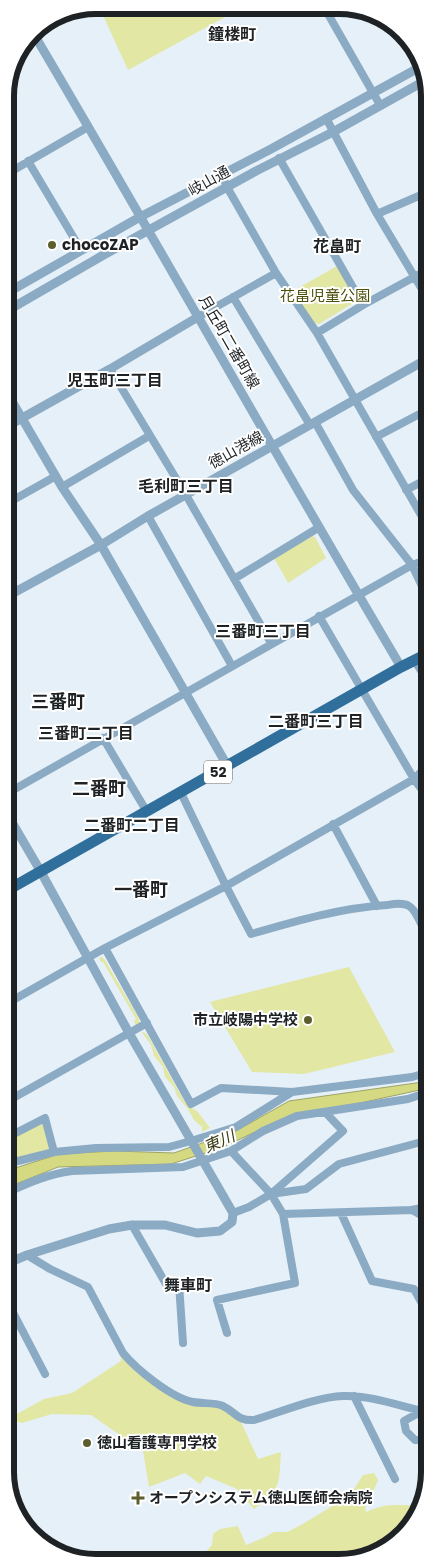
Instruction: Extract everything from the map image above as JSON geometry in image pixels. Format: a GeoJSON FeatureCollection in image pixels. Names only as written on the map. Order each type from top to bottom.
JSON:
{"type":"FeatureCollection","features":[{"type":"Feature","properties":{"kind":"main road","name":"52"},"geometry":{"type":"LineString","coordinates":[[14,887],[421,658]]}},
{"type":"Feature","properties":{"kind":"street"},"geometry":{"type":"LineString","coordinates":[[328,14],[380,105]]}},
{"type":"Feature","properties":{"kind":"street","name":"月丘町二番町線"},"geometry":{"type":"LineString","coordinates":[[37,40],[273,446],[318,528],[401,668]]}},
{"type":"Feature","properties":{"kind":"street","name":"岐山通"},"geometry":{"type":"LineString","coordinates":[[14,289],[140,217],[222,175],[417,69]]}},
{"type":"Feature","properties":{"kind":"street","name":"岐山通"},"geometry":{"type":"LineString","coordinates":[[14,307],[279,158],[333,132],[420,82]]}},
{"type":"Feature","properties":{"kind":"street"},"geometry":{"type":"LineString","coordinates":[[326,118],[377,214],[421,289]]}},
{"type":"Feature","properties":{"kind":"street"},"geometry":{"type":"LineString","coordinates":[[14,170],[88,127]]}},
{"type":"Feature","properties":{"kind":"street"},"geometry":{"type":"LineString","coordinates":[[279,158],[363,305]]}},
{"type":"Feature","properties":{"kind":"street"},"geometry":{"type":"LineString","coordinates":[[28,162],[81,250]]}},
{"type":"Feature","properties":{"kind":"street"},"geometry":{"type":"LineString","coordinates":[[222,175],[276,273],[317,333],[421,515]]}},
{"type":"Feature","properties":{"kind":"street"},"geometry":{"type":"LineString","coordinates":[[377,214],[421,195]]}},
{"type":"Feature","properties":{"kind":"street"},"geometry":{"type":"LineString","coordinates":[[14,422],[276,273]]}},
{"type":"Feature","properties":{"kind":"street"},"geometry":{"type":"LineString","coordinates":[[317,333],[421,273]]}},
{"type":"Feature","properties":{"kind":"street"},"geometry":{"type":"LineString","coordinates":[[233,297],[353,490],[412,565],[421,584]]}},
{"type":"Feature","properties":{"kind":"street","name":"徳山港線"},"geometry":{"type":"LineString","coordinates":[[16,591],[101,545],[148,516],[421,362]]}},
{"type":"Feature","properties":{"kind":"street"},"geometry":{"type":"LineString","coordinates":[[110,369],[186,495],[271,644]]}},
{"type":"Feature","properties":{"kind":"street"},"geometry":{"type":"LineString","coordinates":[[14,405],[62,486],[101,545],[228,767]]}},
{"type":"Feature","properties":{"kind":"street"},"geometry":{"type":"LineString","coordinates":[[376,437],[421,412]]}},
{"type":"Feature","properties":{"kind":"street"},"geometry":{"type":"LineString","coordinates":[[62,486],[149,436]]}},
{"type":"Feature","properties":{"kind":"street"},"geometry":{"type":"LineString","coordinates":[[14,500],[56,476]]}},
{"type":"Feature","properties":{"kind":"street"},"geometry":{"type":"LineString","coordinates":[[406,490],[421,482]]}},
{"type":"Feature","properties":{"kind":"street"},"geometry":{"type":"LineString","coordinates":[[148,516],[232,666]]}},
{"type":"Feature","properties":{"kind":"street"},"geometry":{"type":"LineString","coordinates":[[234,579],[318,528]]}},
{"type":"Feature","properties":{"kind":"street"},"geometry":{"type":"LineString","coordinates":[[14,789],[319,616],[421,562]]}},
{"type":"Feature","properties":{"kind":"street"},"geometry":{"type":"LineString","coordinates":[[319,616],[421,788]]}},
{"type":"Feature","properties":{"kind":"street"},"geometry":{"type":"LineString","coordinates":[[415,661],[421,670]]}},
{"type":"Feature","properties":{"kind":"street"},"geometry":{"type":"LineString","coordinates":[[103,738],[147,812]]}},
{"type":"Feature","properties":{"kind":"street"},"geometry":{"type":"LineString","coordinates":[[14,1000],[106,948],[226,886],[414,779],[421,772]]}},
{"type":"Feature","properties":{"kind":"street"},"geometry":{"type":"LineString","coordinates":[[180,793],[251,934],[324,913],[377,906],[408,905],[414,909],[421,920]]}},
{"type":"Feature","properties":{"kind":"street"},"geometry":{"type":"LineString","coordinates":[[333,824],[377,906]]}},
{"type":"Feature","properties":{"kind":"street"},"geometry":{"type":"LineString","coordinates":[[14,826],[129,1034],[232,1213],[232,1222],[220,1231],[197,1232],[165,1224],[132,1225],[109,1229],[14,1261]]}},
{"type":"Feature","properties":{"kind":"street"},"geometry":{"type":"LineString","coordinates":[[106,948],[191,1104],[221,1088],[292,1092],[421,1074]]}},
{"type":"Feature","properties":{"kind":"street"},"geometry":{"type":"LineString","coordinates":[[14,1098],[147,1023]]}},
{"type":"Feature","properties":{"kind":"street"},"geometry":{"type":"LineString","coordinates":[[14,1162],[54,1152],[96,1148],[169,1147],[236,1127],[292,1092]]}},
{"type":"Feature","properties":{"kind":"street"},"geometry":{"type":"LineString","coordinates":[[14,1189],[56,1173],[183,1167],[231,1151],[263,1131],[297,1116],[408,1099],[421,1095]]}},
{"type":"Feature","properties":{"kind":"street"},"geometry":{"type":"LineString","coordinates":[[232,1213],[249,1207],[271,1194],[343,1131],[325,1112]]}},
{"type":"Feature","properties":{"kind":"street"},"geometry":{"type":"LineString","coordinates":[[14,1134],[46,1118],[54,1152]]}},
{"type":"Feature","properties":{"kind":"street"},"geometry":{"type":"LineString","coordinates":[[271,1194],[306,1189],[339,1164],[421,1142]]}},
{"type":"Feature","properties":{"kind":"street"},"geometry":{"type":"LineString","coordinates":[[227,1333],[217,1300],[295,1283],[283,1214],[271,1194],[231,1151]]}},
{"type":"Feature","properties":{"kind":"street"},"geometry":{"type":"LineString","coordinates":[[283,1214],[412,1210],[421,1208]]}},
{"type":"Feature","properties":{"kind":"street"},"geometry":{"type":"LineString","coordinates":[[412,1210],[421,1215]]}},
{"type":"Feature","properties":{"kind":"street"},"geometry":{"type":"LineString","coordinates":[[341,1213],[372,1281],[414,1289],[421,1302]]}},
{"type":"Feature","properties":{"kind":"street"},"geometry":{"type":"LineString","coordinates":[[132,1225],[166,1284],[179,1284],[183,1343]]}},
{"type":"Feature","properties":{"kind":"street"},"geometry":{"type":"LineString","coordinates":[[27,1255],[50,1269],[88,1287],[123,1353],[174,1396],[193,1402],[223,1406],[245,1420],[254,1420],[318,1400],[342,1396],[354,1396],[421,1411]]}},
{"type":"Feature","properties":{"kind":"street"},"geometry":{"type":"LineString","coordinates":[[14,1314],[45,1374]]}},
{"type":"Feature","properties":{"kind":"street"},"geometry":{"type":"LineString","coordinates":[[354,1396],[396,1479]]}},
{"type":"Feature","properties":{"kind":"street"},"geometry":{"type":"LineString","coordinates":[[421,1414],[404,1421],[406,1431],[415,1440],[421,1440]]}},
{"type":"Feature","properties":{"kind":"green space"},"geometry":{"type":"Polygon","coordinates":[[[102,14],[231,14],[128,70],[102,14]]]}},
{"type":"Feature","properties":{"kind":"green space","name":"花畠児童公園"},"geometry":{"type":"Polygon","coordinates":[[[337,266],[356,301],[319,324],[314,323],[310,321],[293,291],[337,266]]]}},
{"type":"Feature","properties":{"kind":"green space"},"geometry":{"type":"Polygon","coordinates":[[[313,536],[326,558],[288,583],[274,558],[313,536]]]}},
{"type":"Feature","properties":{"kind":"green space"},"geometry":{"type":"Polygon","coordinates":[[[102,957],[138,1017],[140,1023],[136,1026],[134,1021],[136,1019],[99,958],[102,957]]]}},
{"type":"Feature","properties":{"kind":"green space"},"geometry":{"type":"Polygon","coordinates":[[[349,967],[395,1052],[304,1074],[252,1072],[210,1002],[349,967]]]}},
{"type":"Feature","properties":{"kind":"green space"},"geometry":{"type":"Polygon","coordinates":[[[141,1031],[147,1034],[184,1101],[197,1111],[210,1128],[202,1132],[202,1127],[194,1120],[177,1096],[174,1087],[165,1077],[163,1067],[154,1056],[151,1045],[141,1031]]]}},
{"type":"Feature","properties":{"kind":"green space"},"geometry":{"type":"Polygon","coordinates":[[[44,1122],[50,1151],[14,1160],[14,1137],[44,1122]]]}},
{"type":"Feature","properties":{"kind":"green space"},"geometry":{"type":"Polygon","coordinates":[[[120,1351],[176,1399],[224,1408],[241,1422],[258,1459],[281,1452],[279,1479],[269,1497],[254,1509],[237,1489],[206,1476],[200,1484],[185,1473],[149,1487],[143,1451],[91,1415],[52,1414],[22,1423],[14,1421],[14,1416],[44,1399],[72,1393],[121,1361],[120,1351]]]}},
{"type":"Feature","properties":{"kind":"green space"},"geometry":{"type":"Polygon","coordinates":[[[374,1473],[378,1480],[365,1505],[366,1512],[392,1505],[414,1505],[410,1514],[393,1534],[366,1550],[340,1554],[204,1554],[212,1545],[213,1534],[220,1529],[238,1526],[246,1545],[274,1532],[287,1532],[334,1505],[344,1502],[363,1475],[374,1473]]]}},
{"type":"Feature","properties":{"kind":"water","name":"東川"},"geometry":{"type":"Polygon","coordinates":[[[421,1082],[421,1090],[360,1103],[293,1114],[221,1148],[171,1164],[58,1167],[14,1185],[14,1168],[59,1154],[114,1151],[174,1153],[236,1131],[289,1101],[421,1082]]]}},
{"type":"Feature","properties":{"kind":"place","name":"chocoZAP"},"geometry":{"type":"Point","coordinates":[52,245]}},
{"type":"Feature","properties":{"kind":"place","name":"市立岐陽中学校"},"geometry":{"type":"Point","coordinates":[308,1020]}},
{"type":"Feature","properties":{"kind":"place","name":"徳山看護専門学校"},"geometry":{"type":"Point","coordinates":[87,1443]}},
{"type":"Feature","properties":{"kind":"place","name":"オープンシステム徳山医師会病院"},"geometry":{"type":"Point","coordinates":[138,1498]}},
{"type":"Feature","properties":{"kind":"district","name":"鐘楼町"},"geometry":{"type":"Point","coordinates":[232,34]}},
{"type":"Feature","properties":{"kind":"district","name":"花畠町"},"geometry":{"type":"Point","coordinates":[337,246]}},
{"type":"Feature","properties":{"kind":"district","name":"児玉町三丁目"},"geometry":{"type":"Point","coordinates":[115,380]}},
{"type":"Feature","properties":{"kind":"district","name":"毛利町三丁目"},"geometry":{"type":"Point","coordinates":[186,486]}},
{"type":"Feature","properties":{"kind":"district","name":"三番町三丁目"},"geometry":{"type":"Point","coordinates":[263,631]}},
{"type":"Feature","properties":{"kind":"district","name":"三番町"},"geometry":{"type":"Point","coordinates":[58,702]}},
{"type":"Feature","properties":{"kind":"district","name":"二番町三丁目"},"geometry":{"type":"Point","coordinates":[316,721]}},
{"type":"Feature","properties":{"kind":"district","name":"三番町二丁目"},"geometry":{"type":"Point","coordinates":[86,733]}},
{"type":"Feature","properties":{"kind":"district","name":"二番町"},"geometry":{"type":"Point","coordinates":[99,789]}},
{"type":"Feature","properties":{"kind":"district","name":"二番町二丁目"},"geometry":{"type":"Point","coordinates":[132,825]}},
{"type":"Feature","properties":{"kind":"district","name":"一番町"},"geometry":{"type":"Point","coordinates":[141,890]}},
{"type":"Feature","properties":{"kind":"district","name":"舞車町"},"geometry":{"type":"Point","coordinates":[188,1285]}}]}
